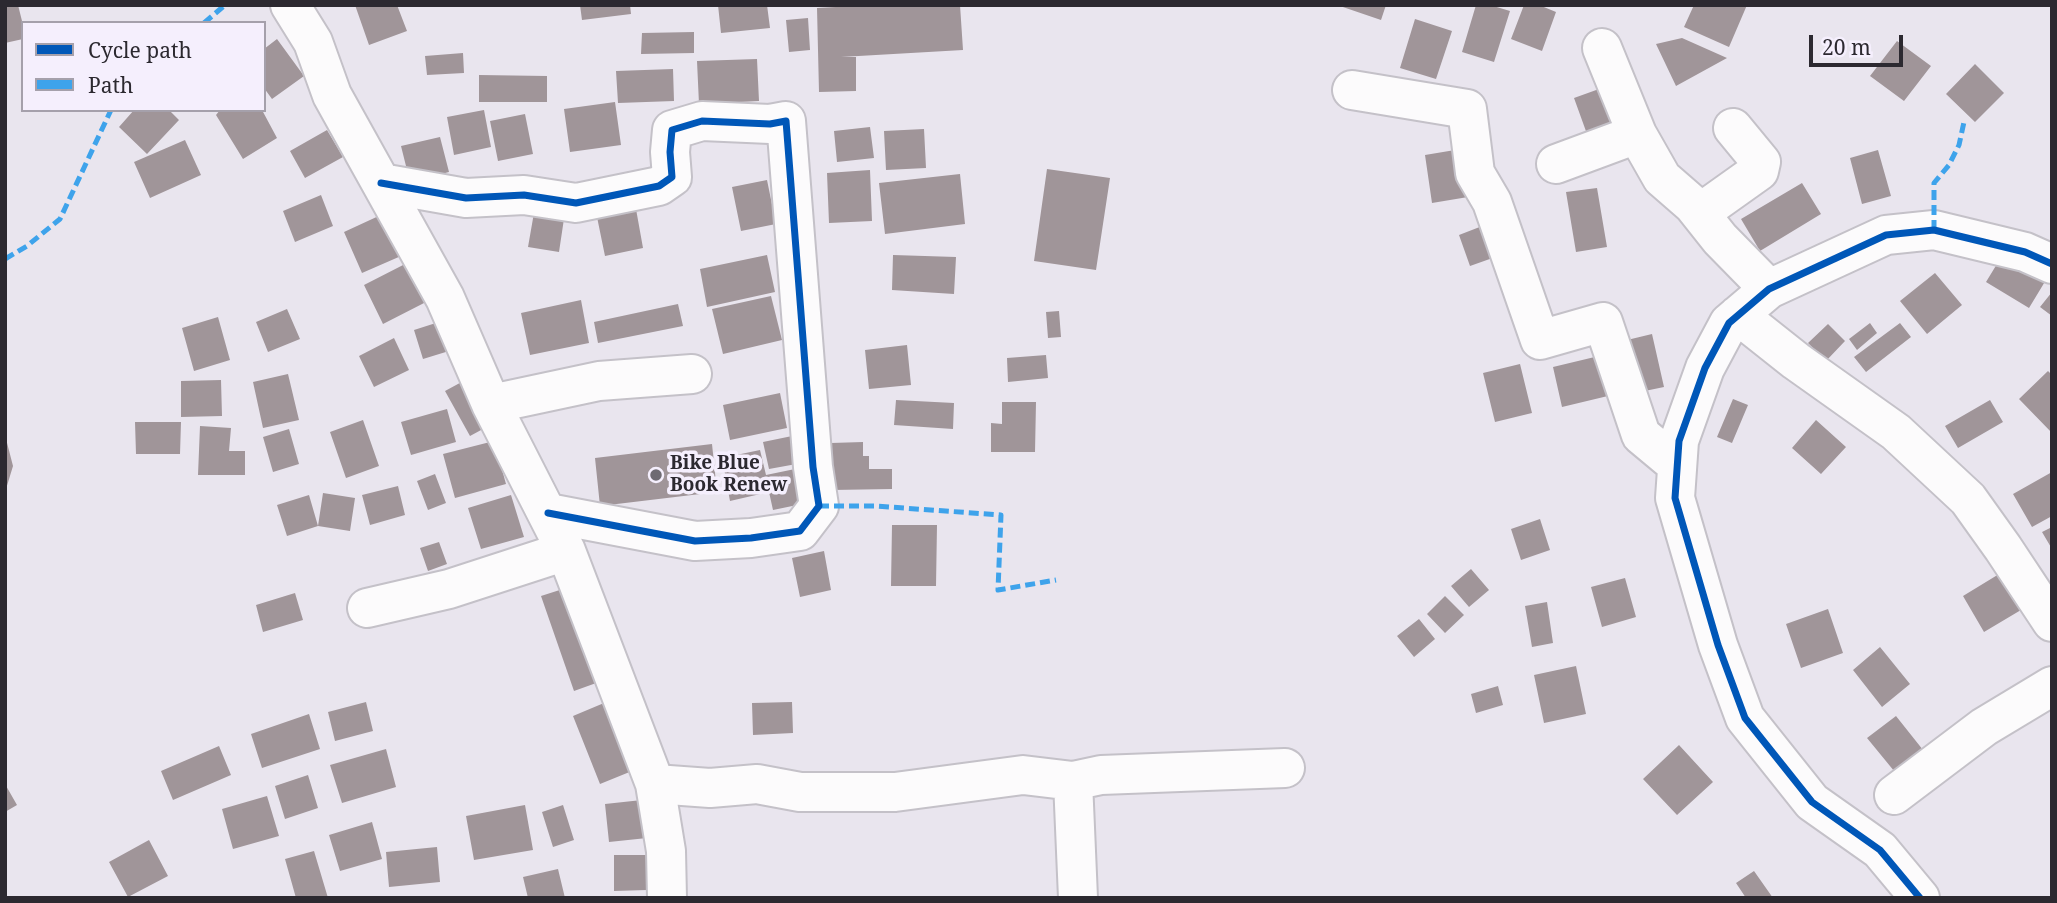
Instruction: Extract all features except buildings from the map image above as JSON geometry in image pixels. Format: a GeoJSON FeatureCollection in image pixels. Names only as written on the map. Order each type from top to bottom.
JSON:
{"type":"FeatureCollection","features":[{"type":"Feature","properties":{"kind":"street"},"geometry":{"type":"LineString","coordinates":[[290,5],[313,42],[332,95],[445,298],[491,404],[566,551],[655,783],[666,851],[667,898]]}},
{"type":"Feature","properties":{"kind":"street"},"geometry":{"type":"LineString","coordinates":[[1602,48],[1637,134],[1662,178],[1700,214],[1720,239],[1769,289]]}},
{"type":"Feature","properties":{"kind":"street"},"geometry":{"type":"LineString","coordinates":[[1352,90],[1468,109],[1475,173],[1492,202],[1540,340],[1603,322],[1641,435],[1678,465]]}},
{"type":"Feature","properties":{"kind":"street"},"geometry":{"type":"LineString","coordinates":[[381,183],[466,198],[524,195],[576,204],[659,186],[672,177],[672,130],[702,121],[769,124],[786,121],[813,467],[819,506],[800,531],[751,538],[695,541],[548,513]]}},
{"type":"Feature","properties":{"kind":"street"},"geometry":{"type":"LineString","coordinates":[[1700,214],[1759,171],[1761,162],[1733,128]]}},
{"type":"Feature","properties":{"kind":"street"},"geometry":{"type":"LineString","coordinates":[[1556,163],[1637,134]]}},
{"type":"Feature","properties":{"kind":"street"},"geometry":{"type":"LineString","coordinates":[[1920,898],[1880,850],[1812,802],[1745,718],[1718,645],[1675,498],[1679,441],[1705,368],[1729,323],[1769,289],[1886,235],[1934,230],[2025,252],[2052,264]]}},
{"type":"Feature","properties":{"kind":"street"},"geometry":{"type":"LineString","coordinates":[[1738,315],[1796,361],[1896,432],[1968,499],[2052,622]]}},
{"type":"Feature","properties":{"kind":"street"},"geometry":{"type":"LineString","coordinates":[[491,404],[599,381],[692,374]]}},
{"type":"Feature","properties":{"kind":"street"},"geometry":{"type":"LineString","coordinates":[[367,608],[449,589],[566,551]]}},
{"type":"Feature","properties":{"kind":"street"},"geometry":{"type":"LineString","coordinates":[[1894,795],[1984,727],[2052,686]]}},
{"type":"Feature","properties":{"kind":"street"},"geometry":{"type":"LineString","coordinates":[[655,783],[710,788],[757,785],[800,792],[895,792],[1023,775],[1073,781],[1101,775],[1285,768]]}},
{"type":"Feature","properties":{"kind":"street"},"geometry":{"type":"LineString","coordinates":[[1073,781],[1078,898]]}},
{"type":"Feature","properties":{"kind":"marked path"},"geometry":{"type":"LineString","coordinates":[[206,21],[225,5]]}},
{"type":"Feature","properties":{"kind":"marked path"},"geometry":{"type":"LineString","coordinates":[[5,259],[27,246],[60,219],[110,112]]}},
{"type":"Feature","properties":{"kind":"marked path"},"geometry":{"type":"LineString","coordinates":[[1934,230],[1934,183],[1949,165],[1959,145],[1964,122]]}},
{"type":"Feature","properties":{"kind":"marked path"},"geometry":{"type":"LineString","coordinates":[[819,506],[875,506],[1001,515],[998,590],[1056,580]]}},
{"type":"Feature","properties":{"kind":"cycle path"},"geometry":{"type":"LineString","coordinates":[[381,183],[466,198],[524,195],[576,203],[659,186],[672,177],[672,130],[702,121],[770,124],[786,121],[813,467],[819,506],[800,531],[751,538],[695,541],[548,513]]}},
{"type":"Feature","properties":{"kind":"cycle path"},"geometry":{"type":"LineString","coordinates":[[1920,898],[1880,850],[1812,802],[1745,718],[1718,645],[1675,498],[1679,441],[1705,368],[1729,323],[1769,289],[1886,235],[1934,230],[2025,252],[2052,264]]}},
{"type":"Feature","properties":{"kind":"place","name":"Bike Blue Book Renew"},"geometry":{"type":"Point","coordinates":[656,475]}}]}
